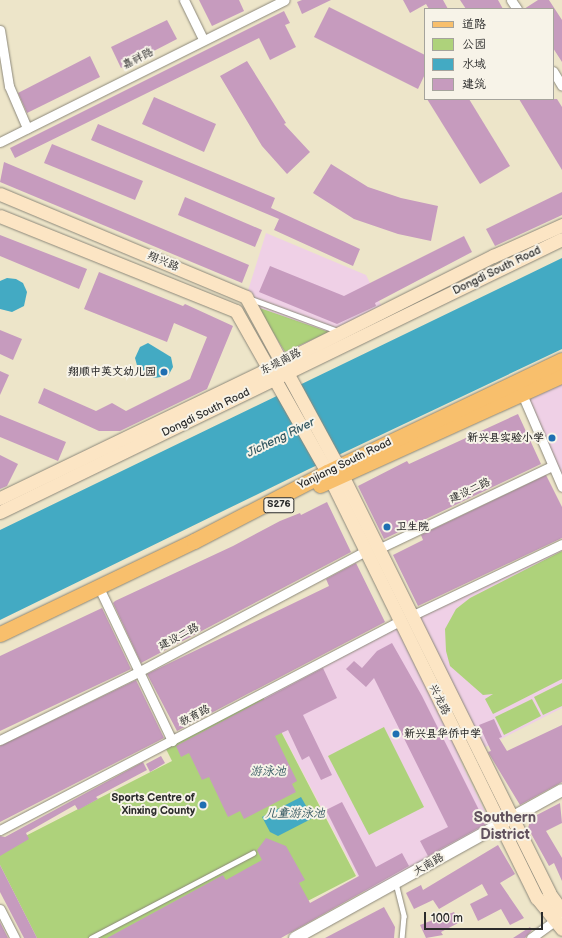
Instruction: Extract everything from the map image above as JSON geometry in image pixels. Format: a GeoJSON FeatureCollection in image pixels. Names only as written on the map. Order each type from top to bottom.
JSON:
{"type":"FeatureCollection","features":[{"type":"Feature","properties":{"kind":"main road","name":"翔兴路"},"geometry":{"type":"LineString","coordinates":[[0,194],[246,297]]}},
{"type":"Feature","properties":{"kind":"main road","name":"翔兴路"},"geometry":{"type":"LineString","coordinates":[[0,216],[236,311],[278,373]]}},
{"type":"Feature","properties":{"kind":"main road","name":"东堤南路"},"geometry":{"type":"LineString","coordinates":[[282,361],[493,256],[562,225]]}},
{"type":"Feature","properties":{"kind":"main road","name":"Dongdi South Road"},"geometry":{"type":"LineString","coordinates":[[0,512],[278,373],[562,239]]}},
{"type":"Feature","properties":{"kind":"main road"},"geometry":{"type":"LineString","coordinates":[[246,297],[282,361],[278,373]]}},
{"type":"Feature","properties":{"kind":"main road","name":"Yanjiang South Road"},"geometry":{"type":"LineString","coordinates":[[0,634],[194,541],[333,470],[562,360]]}},
{"type":"Feature","properties":{"kind":"main road","name":"兴龙路"},"geometry":{"type":"LineString","coordinates":[[278,373],[333,470],[505,821],[537,898],[560,919]]}},
{"type":"Feature","properties":{"kind":"main road","name":"东堤南路"},"geometry":{"type":"LineString","coordinates":[[0,498],[278,373]]}},
{"type":"Feature","properties":{"kind":"main road","name":"Yanjiang South Road"},"geometry":{"type":"LineString","coordinates":[[0,643],[102,594],[333,470],[522,394],[562,375]]}},
{"type":"Feature","properties":{"kind":"street"},"geometry":{"type":"LineString","coordinates":[[184,0],[203,39]]}},
{"type":"Feature","properties":{"kind":"street","name":"嘉祥路"},"geometry":{"type":"LineString","coordinates":[[1,142],[203,39],[285,0]]}},
{"type":"Feature","properties":{"kind":"street"},"geometry":{"type":"LineString","coordinates":[[0,30],[9,86],[28,128]]}},
{"type":"Feature","properties":{"kind":"street"},"geometry":{"type":"LineString","coordinates":[[554,73],[562,86]]}},
{"type":"Feature","properties":{"kind":"street"},"geometry":{"type":"LineString","coordinates":[[522,394],[562,487]]}},
{"type":"Feature","properties":{"kind":"street","name":"建设二路"},"geometry":{"type":"LineString","coordinates":[[0,740],[140,671],[372,550],[552,466]]}},
{"type":"Feature","properties":{"kind":"street","name":"教育路"},"geometry":{"type":"LineString","coordinates":[[0,830],[406,619],[562,544]]}},
{"type":"Feature","properties":{"kind":"street"},"geometry":{"type":"LineString","coordinates":[[102,594],[140,671],[172,741]]}},
{"type":"Feature","properties":{"kind":"street","name":"大南路"},"geometry":{"type":"LineString","coordinates":[[295,938],[562,790]]}},
{"type":"Feature","properties":{"kind":"street"},"geometry":{"type":"LineString","coordinates":[[0,909],[15,938]]}},
{"type":"Feature","properties":{"kind":"street"},"geometry":{"type":"LineString","coordinates":[[531,938],[560,919]]}},
{"type":"Feature","properties":{"kind":"lane"},"geometry":{"type":"LineString","coordinates":[[246,297],[342,332]]}},
{"type":"Feature","properties":{"kind":"lane"},"geometry":{"type":"LineString","coordinates":[[91,938],[253,853]]}},
{"type":"Feature","properties":{"kind":"lane"},"geometry":{"type":"LineString","coordinates":[[396,883],[404,916],[402,938]]}},
{"type":"Feature","properties":{"kind":"shaded area"},"geometry":{"type":"Polygon","coordinates":[[[266,233],[366,275],[384,311],[282,361],[246,297],[266,233]]]}},
{"type":"Feature","properties":{"kind":"shaded area","name":"新兴县实验小学"},"geometry":{"type":"Polygon","coordinates":[[[562,375],[562,483],[522,394],[562,375]]]}},
{"type":"Feature","properties":{"kind":"shaded area","name":"新兴县华侨中学"},"geometry":{"type":"Polygon","coordinates":[[[562,544],[562,708],[460,760],[494,830],[369,898],[262,695],[562,544]]]}},
{"type":"Feature","properties":{"kind":"green space"},"geometry":{"type":"Polygon","coordinates":[[[257,307],[329,332],[285,352],[257,307]]]}},
{"type":"Feature","properties":{"kind":"green space"},"geometry":{"type":"Polygon","coordinates":[[[562,551],[562,679],[493,714],[485,699],[493,694],[483,695],[450,666],[446,651],[445,629],[456,609],[470,598],[562,551]]]}},
{"type":"Feature","properties":{"kind":"green space"},"geometry":{"type":"Polygon","coordinates":[[[562,683],[562,706],[543,715],[534,697],[562,683]]]}},
{"type":"Feature","properties":{"kind":"green space","name":"Sports Centre of Xinxing County"},"geometry":{"type":"Polygon","coordinates":[[[262,695],[356,876],[236,938],[37,938],[0,865],[0,849],[172,761],[164,745],[262,695]]]}},
{"type":"Feature","properties":{"kind":"green space"},"geometry":{"type":"Polygon","coordinates":[[[532,699],[541,716],[504,735],[495,717],[532,699]]]}},
{"type":"Feature","properties":{"kind":"green space"},"geometry":{"type":"Polygon","coordinates":[[[384,727],[424,807],[369,835],[328,756],[384,727]]]}},
{"type":"Feature","properties":{"kind":"water","name":"Jicheng River"},"geometry":{"type":"Polygon","coordinates":[[[562,258],[562,349],[309,469],[0,620],[0,530],[562,258]]]}},
{"type":"Feature","properties":{"kind":"water"},"geometry":{"type":"Polygon","coordinates":[[[7,278],[16,279],[23,283],[27,292],[24,306],[12,312],[0,309],[0,281],[7,278]]]}},
{"type":"Feature","properties":{"kind":"water"},"geometry":{"type":"Polygon","coordinates":[[[148,343],[171,357],[173,367],[168,376],[154,378],[138,369],[135,358],[140,347],[148,343]]]}},
{"type":"Feature","properties":{"kind":"water","name":"儿童游泳池"},"geometry":{"type":"Polygon","coordinates":[[[301,797],[313,818],[278,836],[270,832],[262,817],[301,797]]]}},
{"type":"Feature","properties":{"kind":"building"},"geometry":{"type":"Polygon","coordinates":[[[199,0],[239,0],[244,11],[212,26],[199,0]]]}},
{"type":"Feature","properties":{"kind":"building"},"geometry":{"type":"Polygon","coordinates":[[[302,0],[331,0],[302,14],[297,2],[302,0]]]}},
{"type":"Feature","properties":{"kind":"building"},"geometry":{"type":"Polygon","coordinates":[[[403,0],[443,0],[447,8],[428,8],[426,4],[410,13],[403,0]]]}},
{"type":"Feature","properties":{"kind":"building"},"geometry":{"type":"Polygon","coordinates":[[[460,0],[498,0],[502,8],[465,8],[460,0]]]}},
{"type":"Feature","properties":{"kind":"building"},"geometry":{"type":"Polygon","coordinates":[[[538,0],[549,0],[562,20],[562,62],[554,50],[554,8],[526,8],[538,0]]]}},
{"type":"Feature","properties":{"kind":"building"},"geometry":{"type":"Polygon","coordinates":[[[329,7],[424,54],[424,76],[418,89],[314,37],[329,7]]]}},
{"type":"Feature","properties":{"kind":"building"},"geometry":{"type":"Polygon","coordinates":[[[284,11],[290,23],[285,25],[296,47],[270,60],[259,38],[15,158],[10,148],[284,11]]]}},
{"type":"Feature","properties":{"kind":"building"},"geometry":{"type":"Polygon","coordinates":[[[167,20],[177,39],[121,68],[111,47],[167,20]]]}},
{"type":"Feature","properties":{"kind":"building"},"geometry":{"type":"Polygon","coordinates":[[[90,56],[100,77],[27,113],[18,93],[90,56]]]}},
{"type":"Feature","properties":{"kind":"building"},"geometry":{"type":"Polygon","coordinates":[[[247,61],[286,123],[284,124],[310,152],[287,174],[262,146],[220,76],[247,61]]]}},
{"type":"Feature","properties":{"kind":"building"},"geometry":{"type":"Polygon","coordinates":[[[154,97],[216,124],[204,152],[142,124],[154,97]]]}},
{"type":"Feature","properties":{"kind":"building"},"geometry":{"type":"Polygon","coordinates":[[[557,99],[562,107],[562,170],[520,100],[557,99]]]}},
{"type":"Feature","properties":{"kind":"building"},"geometry":{"type":"Polygon","coordinates":[[[428,100],[470,100],[510,166],[480,184],[428,100]]]}},
{"type":"Feature","properties":{"kind":"building"},"geometry":{"type":"Polygon","coordinates":[[[98,124],[275,198],[271,208],[360,249],[353,266],[274,230],[279,219],[91,140],[98,124]]]}},
{"type":"Feature","properties":{"kind":"building"},"geometry":{"type":"Polygon","coordinates":[[[52,144],[143,181],[135,200],[44,163],[52,144]]]}},
{"type":"Feature","properties":{"kind":"building"},"geometry":{"type":"Polygon","coordinates":[[[4,162],[249,265],[242,283],[0,182],[4,162]]]}},
{"type":"Feature","properties":{"kind":"building"},"geometry":{"type":"Polygon","coordinates":[[[331,164],[368,187],[401,198],[438,206],[431,241],[398,234],[354,219],[313,193],[331,164]]]}},
{"type":"Feature","properties":{"kind":"building"},"geometry":{"type":"Polygon","coordinates":[[[562,192],[562,215],[495,246],[486,229],[562,192]]]}},
{"type":"Feature","properties":{"kind":"building"},"geometry":{"type":"Polygon","coordinates":[[[185,197],[262,230],[255,247],[178,215],[185,197]]]}},
{"type":"Feature","properties":{"kind":"building"},"geometry":{"type":"Polygon","coordinates":[[[0,235],[87,269],[79,289],[0,256],[0,235]]]}},
{"type":"Feature","properties":{"kind":"building"},"geometry":{"type":"Polygon","coordinates":[[[464,236],[472,252],[375,303],[376,306],[337,324],[259,292],[270,266],[344,296],[464,236]]]}},
{"type":"Feature","properties":{"kind":"building"},"geometry":{"type":"Polygon","coordinates":[[[99,272],[183,306],[185,304],[233,326],[207,389],[120,431],[99,431],[38,403],[44,388],[96,411],[112,403],[126,411],[190,379],[207,337],[174,323],[167,342],[84,309],[99,272]]]}},
{"type":"Feature","properties":{"kind":"building"},"geometry":{"type":"Polygon","coordinates":[[[0,330],[22,339],[13,360],[0,354],[0,330]]]}},
{"type":"Feature","properties":{"kind":"building"},"geometry":{"type":"Polygon","coordinates":[[[0,371],[9,375],[0,395],[0,371]]]}},
{"type":"Feature","properties":{"kind":"building"},"geometry":{"type":"Polygon","coordinates":[[[518,414],[541,464],[384,539],[358,486],[407,461],[409,464],[518,414]]]}},
{"type":"Feature","properties":{"kind":"building"},"geometry":{"type":"Polygon","coordinates":[[[0,415],[66,442],[58,461],[0,437],[0,415]]]}},
{"type":"Feature","properties":{"kind":"building"},"geometry":{"type":"Polygon","coordinates":[[[0,455],[18,464],[7,486],[0,489],[0,455]]]}},
{"type":"Feature","properties":{"kind":"building"},"geometry":{"type":"Polygon","coordinates":[[[546,475],[562,507],[562,538],[418,606],[393,555],[423,540],[421,535],[546,475]]]}},
{"type":"Feature","properties":{"kind":"building"},"geometry":{"type":"Polygon","coordinates":[[[327,502],[351,552],[141,663],[113,603],[115,601],[233,546],[280,521],[300,513],[301,515],[327,502]]]}},
{"type":"Feature","properties":{"kind":"building"},"geometry":{"type":"Polygon","coordinates":[[[356,563],[385,622],[177,731],[147,674],[329,586],[326,579],[356,563]]]}},
{"type":"Feature","properties":{"kind":"building"},"geometry":{"type":"Polygon","coordinates":[[[102,608],[131,669],[0,731],[0,656],[102,608]]]}},
{"type":"Feature","properties":{"kind":"building"},"geometry":{"type":"Polygon","coordinates":[[[392,643],[422,696],[486,824],[428,856],[420,841],[448,827],[374,678],[366,687],[346,669],[354,661],[362,668],[377,651],[392,643]]]}},
{"type":"Feature","properties":{"kind":"building"},"geometry":{"type":"Polygon","coordinates":[[[323,668],[337,698],[303,715],[332,775],[321,780],[309,756],[302,760],[288,730],[275,736],[297,781],[292,784],[296,792],[244,819],[240,811],[228,817],[209,777],[202,780],[189,753],[181,757],[176,746],[323,668]]]}},
{"type":"Feature","properties":{"kind":"building"},"geometry":{"type":"Polygon","coordinates":[[[136,680],[164,738],[0,822],[0,746],[136,680]]]}},
{"type":"Feature","properties":{"kind":"building"},"geometry":{"type":"Polygon","coordinates":[[[494,719],[502,737],[499,738],[507,751],[562,725],[562,782],[520,805],[488,752],[491,751],[479,725],[494,719]]]}},
{"type":"Feature","properties":{"kind":"building"},"geometry":{"type":"Polygon","coordinates":[[[161,756],[165,763],[150,772],[146,764],[161,756]]]}},
{"type":"Feature","properties":{"kind":"building"},"geometry":{"type":"Polygon","coordinates":[[[143,762],[147,770],[96,797],[98,799],[78,810],[75,805],[26,833],[29,839],[0,856],[0,836],[5,837],[143,762]]]}},
{"type":"Feature","properties":{"kind":"building"},"geometry":{"type":"Polygon","coordinates":[[[342,802],[376,867],[402,853],[409,866],[281,938],[107,938],[223,875],[226,880],[262,860],[257,850],[266,838],[286,846],[305,880],[299,883],[310,903],[359,876],[326,810],[342,802]]]}},
{"type":"Feature","properties":{"kind":"building"},"geometry":{"type":"Polygon","coordinates":[[[560,803],[562,823],[546,831],[562,858],[562,881],[554,863],[549,866],[528,828],[531,818],[560,803]]]}},
{"type":"Feature","properties":{"kind":"building"},"geometry":{"type":"Polygon","coordinates":[[[498,845],[515,874],[500,883],[524,918],[510,925],[501,909],[478,921],[470,904],[488,895],[482,884],[439,909],[433,900],[414,909],[406,893],[421,885],[423,890],[498,845]]]}},
{"type":"Feature","properties":{"kind":"building"},"geometry":{"type":"Polygon","coordinates":[[[0,865],[37,938],[24,938],[0,892],[0,865]]]}},
{"type":"Feature","properties":{"kind":"building"},"geometry":{"type":"Polygon","coordinates":[[[384,907],[395,927],[394,938],[325,938],[384,907]]]}},
{"type":"Feature","properties":{"kind":"building"},"geometry":{"type":"Polygon","coordinates":[[[454,912],[460,922],[441,932],[443,935],[426,938],[420,925],[454,912]]]}},
{"type":"Feature","properties":{"kind":"building"},"geometry":{"type":"Polygon","coordinates":[[[0,922],[8,938],[0,938],[0,922]]]}},
{"type":"Feature","properties":{"kind":"building"},"geometry":{"type":"Polygon","coordinates":[[[530,927],[532,930],[525,938],[513,938],[530,927]]]}},
{"type":"Feature","properties":{"kind":"place","name":"翔顺中英文幼儿园"},"geometry":{"type":"Point","coordinates":[164,372]}},
{"type":"Feature","properties":{"kind":"place","name":"新兴县实验小学"},"geometry":{"type":"Point","coordinates":[552,438]}},
{"type":"Feature","properties":{"kind":"place","name":"卫生院"},"geometry":{"type":"Point","coordinates":[387,527]}},
{"type":"Feature","properties":{"kind":"place","name":"新兴县华侨中学"},"geometry":{"type":"Point","coordinates":[396,734]}},
{"type":"Feature","properties":{"kind":"place","name":"Sports Centre of Xinxing County"},"geometry":{"type":"Point","coordinates":[203,805]}},
{"type":"Feature","properties":{"kind":"district","name":"Southern District"},"geometry":{"type":"Point","coordinates":[505,826]}},
{"type":"Feature","properties":{"kind":"water label","name":"游泳池"},"geometry":{"type":"Point","coordinates":[268,772]}}]}
